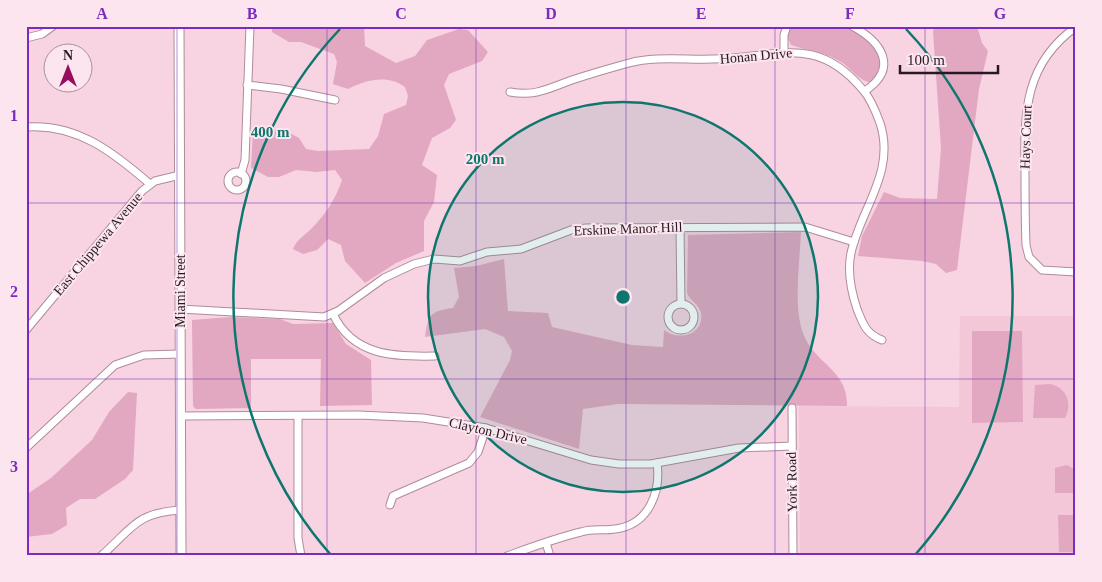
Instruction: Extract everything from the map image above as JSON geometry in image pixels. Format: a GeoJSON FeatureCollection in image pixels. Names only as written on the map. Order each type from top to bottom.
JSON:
{"type":"FeatureCollection","features":[{"type":"Feature","properties":{"kind":"street"},"geometry":{"type":"LineString","coordinates":[[26,38],[42,34],[53,26]]}},
{"type":"Feature","properties":{"kind":"street","name":"Miami Street"},"geometry":{"type":"LineString","coordinates":[[179,26],[181,556]]}},
{"type":"Feature","properties":{"kind":"street"},"geometry":{"type":"LineString","coordinates":[[241,174],[245,160],[250,26]]}},
{"type":"Feature","properties":{"kind":"street"},"geometry":{"type":"LineString","coordinates":[[784,51],[784,35],[787,26]]}},
{"type":"Feature","properties":{"kind":"street"},"geometry":{"type":"LineString","coordinates":[[852,26],[871,40],[882,53],[884,60],[884,72],[880,80],[865,91]]}},
{"type":"Feature","properties":{"kind":"street","name":"Hays Court"},"geometry":{"type":"LineString","coordinates":[[1076,27],[1056,44],[1043,61],[1027,98],[1024,115],[1026,245],[1032,262],[1042,270],[1076,272]]}},
{"type":"Feature","properties":{"kind":"street","name":"Honan Drive"},"geometry":{"type":"LineString","coordinates":[[510,92],[528,94],[548,90],[573,79],[632,62],[726,59],[784,51],[805,53],[827,61],[849,74],[865,91],[876,112],[883,132],[884,162],[880,182],[854,242],[851,258],[852,291],[866,330],[871,335],[882,340]]}},
{"type":"Feature","properties":{"kind":"street"},"geometry":{"type":"LineString","coordinates":[[247,85],[281,89],[335,100]]}},
{"type":"Feature","properties":{"kind":"street"},"geometry":{"type":"LineString","coordinates":[[26,127],[59,129],[95,142],[150,184]]}},
{"type":"Feature","properties":{"kind":"street","name":"East Chippewa Avenue"},"geometry":{"type":"LineString","coordinates":[[26,330],[134,200],[150,184],[164,177],[180,175]]}},
{"type":"Feature","properties":{"kind":"street"},"geometry":{"type":"LineString","coordinates":[[680,227],[681,303]]}},
{"type":"Feature","properties":{"kind":"street","name":"Erskine Manor Hill"},"geometry":{"type":"LineString","coordinates":[[180,309],[310,318],[324,317],[333,314],[384,278],[423,261],[434,259],[460,261],[487,252],[522,249],[562,232],[578,228],[805,227],[854,242]]}},
{"type":"Feature","properties":{"kind":"street"},"geometry":{"type":"LineString","coordinates":[[333,314],[346,335],[375,351],[397,357],[435,356]]}},
{"type":"Feature","properties":{"kind":"street"},"geometry":{"type":"LineString","coordinates":[[26,448],[115,365],[144,355],[180,354]]}},
{"type":"Feature","properties":{"kind":"street","name":"York Road"},"geometry":{"type":"LineString","coordinates":[[792,408],[792,556]]}},
{"type":"Feature","properties":{"kind":"street","name":"Clayton Drive"},"geometry":{"type":"LineString","coordinates":[[181,416],[392,416],[457,423],[486,428],[591,460],[631,465],[739,448],[792,446]]}},
{"type":"Feature","properties":{"kind":"street"},"geometry":{"type":"LineString","coordinates":[[298,416],[298,538],[301,556]]}},
{"type":"Feature","properties":{"kind":"street"},"geometry":{"type":"LineString","coordinates":[[390,505],[393,496],[469,463],[478,452],[486,428]]}},
{"type":"Feature","properties":{"kind":"street"},"geometry":{"type":"LineString","coordinates":[[507,556],[590,530],[617,529],[639,519],[652,504],[657,493],[657,462]]}},
{"type":"Feature","properties":{"kind":"street"},"geometry":{"type":"LineString","coordinates":[[101,556],[141,519],[165,511],[181,510]]}},
{"type":"Feature","properties":{"kind":"street"},"geometry":{"type":"LineString","coordinates":[[546,543],[550,556]]}},
{"type":"Feature","properties":{"kind":"shaded area"},"geometry":{"type":"Polygon","coordinates":[[[837,25],[849,28],[862,36],[874,48],[881,61],[881,68],[874,82],[862,79],[832,57],[791,45],[787,36],[791,26],[837,25]]]}},
{"type":"Feature","properties":{"kind":"shaded area"},"geometry":{"type":"Polygon","coordinates":[[[272,26],[364,26],[365,46],[396,63],[415,56],[427,40],[459,29],[468,30],[488,52],[482,61],[449,74],[444,85],[456,120],[450,128],[432,138],[422,165],[437,175],[434,202],[424,221],[424,251],[396,263],[365,283],[345,261],[341,245],[328,239],[317,250],[303,254],[293,249],[330,206],[342,180],[335,170],[317,172],[296,170],[279,177],[268,177],[251,168],[253,129],[284,130],[299,138],[306,149],[318,151],[369,149],[378,136],[384,114],[406,105],[408,96],[405,87],[398,83],[384,80],[369,81],[348,89],[333,84],[337,62],[334,54],[301,42],[289,42],[272,32],[272,26]]]}},
{"type":"Feature","properties":{"kind":"shaded area"},"geometry":{"type":"Polygon","coordinates":[[[935,26],[977,26],[982,43],[988,51],[979,89],[957,270],[946,273],[936,264],[922,261],[858,256],[862,236],[884,192],[900,198],[937,199],[941,148],[933,32],[935,26]]]}},
{"type":"Feature","properties":{"kind":"shaded area"},"geometry":{"type":"Polygon","coordinates":[[[801,232],[798,297],[800,322],[808,344],[842,383],[846,394],[847,406],[618,404],[583,409],[579,449],[480,417],[510,360],[512,351],[504,337],[485,329],[425,337],[427,324],[432,315],[439,311],[453,308],[459,297],[454,268],[476,266],[504,259],[508,311],[548,313],[552,327],[632,345],[663,347],[664,330],[683,336],[694,331],[701,321],[700,310],[687,293],[688,235],[801,232]]]}},
{"type":"Feature","properties":{"kind":"shaded area"},"geometry":{"type":"Polygon","coordinates":[[[960,316],[1076,316],[1076,556],[800,556],[799,406],[959,407],[960,316]]]}},
{"type":"Feature","properties":{"kind":"shaded area"},"geometry":{"type":"Polygon","coordinates":[[[230,317],[280,319],[293,324],[333,323],[346,344],[371,360],[372,405],[320,406],[321,359],[251,359],[251,408],[196,409],[193,406],[192,320],[230,317]]]}},
{"type":"Feature","properties":{"kind":"shaded area"},"geometry":{"type":"Polygon","coordinates":[[[972,331],[1022,331],[1023,422],[972,423],[972,331]]]}},
{"type":"Feature","properties":{"kind":"shaded area"},"geometry":{"type":"Polygon","coordinates":[[[1050,384],[1060,388],[1066,396],[1068,407],[1065,418],[1033,418],[1035,385],[1050,384]]]}},
{"type":"Feature","properties":{"kind":"shaded area"},"geometry":{"type":"Polygon","coordinates":[[[128,392],[137,393],[133,470],[125,479],[95,499],[80,499],[66,508],[67,525],[52,534],[26,537],[26,495],[51,478],[92,440],[109,412],[128,392]]]}},
{"type":"Feature","properties":{"kind":"shaded area"},"geometry":{"type":"Polygon","coordinates":[[[1067,465],[1076,470],[1076,493],[1055,493],[1055,468],[1067,465]]]}},
{"type":"Feature","properties":{"kind":"shaded area"},"geometry":{"type":"Polygon","coordinates":[[[1058,515],[1076,515],[1076,552],[1059,552],[1058,515]]]}}]}
